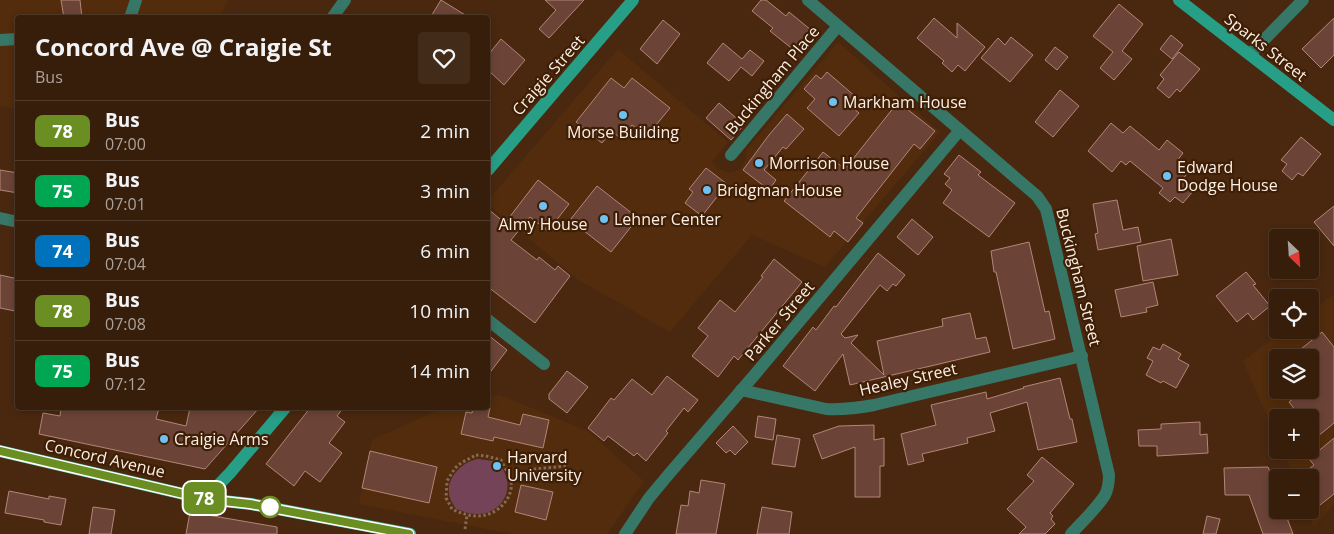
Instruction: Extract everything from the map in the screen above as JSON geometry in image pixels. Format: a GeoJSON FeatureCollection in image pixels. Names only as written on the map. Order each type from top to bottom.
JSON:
{"type":"FeatureCollection","features":[{"type":"Feature","properties":{"kind":"main road","name":"Craigie Street"},"geometry":{"type":"LineString","coordinates":[[490,168],[633,0]]}},
{"type":"Feature","properties":{"kind":"main road","name":"Sparks Street"},"geometry":{"type":"LineString","coordinates":[[1178,0],[1334,120]]}},
{"type":"Feature","properties":{"kind":"main road"},"geometry":{"type":"LineString","coordinates":[[205,499],[230,473],[283,410]]}},
{"type":"Feature","properties":{"kind":"main road","name":"Concord Avenue"},"geometry":{"type":"LineString","coordinates":[[0,451],[205,499],[250,504],[410,534]]}},
{"type":"Feature","properties":{"kind":"street"},"geometry":{"type":"LineString","coordinates":[[131,15],[136,0]]}},
{"type":"Feature","properties":{"kind":"street"},"geometry":{"type":"LineString","coordinates":[[334,15],[346,0]]}},
{"type":"Feature","properties":{"kind":"street","name":"Buckingham Street"},"geometry":{"type":"LineString","coordinates":[[808,0],[1037,196],[1046,209],[1109,476],[1106,493],[1101,501],[1071,534]]}},
{"type":"Feature","properties":{"kind":"street"},"geometry":{"type":"LineString","coordinates":[[1250,54],[1303,0]]}},
{"type":"Feature","properties":{"kind":"street","name":"Buckingham Place"},"geometry":{"type":"LineString","coordinates":[[731,155],[838,26]]}},
{"type":"Feature","properties":{"kind":"street"},"geometry":{"type":"LineString","coordinates":[[0,40],[15,39]]}},
{"type":"Feature","properties":{"kind":"street","name":"Parker Street"},"geometry":{"type":"LineString","coordinates":[[625,534],[649,498],[960,130]]}},
{"type":"Feature","properties":{"kind":"street"},"geometry":{"type":"LineString","coordinates":[[0,218],[15,221]]}},
{"type":"Feature","properties":{"kind":"street"},"geometry":{"type":"LineString","coordinates":[[490,322],[544,364]]}},
{"type":"Feature","properties":{"kind":"street","name":"Healey Street"},"geometry":{"type":"LineString","coordinates":[[741,390],[826,409],[850,409],[1082,356]]}},
{"type":"Feature","properties":{"kind":"path"},"geometry":{"type":"LineString","coordinates":[[476,455],[501,460],[511,480],[508,500],[497,510],[483,516],[467,515],[452,509],[446,498],[447,481],[455,468],[476,455]]}},
{"type":"Feature","properties":{"kind":"path"},"geometry":{"type":"LineString","coordinates":[[511,480],[534,469],[566,466]]}},
{"type":"Feature","properties":{"kind":"path"},"geometry":{"type":"LineString","coordinates":[[465,528],[467,515]]}},
{"type":"Feature","properties":{"kind":"shaded area"},"geometry":{"type":"Polygon","coordinates":[[[0,0],[228,0],[221,15],[15,15],[15,110],[0,106],[0,0]]]}},
{"type":"Feature","properties":{"kind":"shaded area"},"geometry":{"type":"Polygon","coordinates":[[[838,42],[940,132],[825,267],[752,235],[670,332],[577,279],[490,206],[490,198],[618,49],[728,142],[712,162],[719,169],[731,173],[740,169],[745,160],[747,149],[838,42]]]}},
{"type":"Feature","properties":{"kind":"shaded area"},"geometry":{"type":"Polygon","coordinates":[[[1334,294],[1334,504],[1314,527],[1311,519],[1319,519],[1319,469],[1290,469],[1286,459],[1319,459],[1319,409],[1269,409],[1269,421],[1243,361],[1273,339],[1319,339],[1319,305],[1334,294]]]}},
{"type":"Feature","properties":{"kind":"shaded area","name":"Harvard University"},"geometry":{"type":"Polygon","coordinates":[[[500,395],[588,431],[644,481],[607,534],[511,534],[359,504],[372,440],[438,410],[490,410],[490,396],[500,395]]]}},
{"type":"Feature","properties":{"kind":"shaded area"},"geometry":{"type":"Polygon","coordinates":[[[478,459],[493,461],[499,464],[506,476],[507,483],[505,496],[498,507],[479,514],[456,509],[450,499],[449,491],[449,485],[455,473],[466,464],[478,459]]]}},
{"type":"Feature","properties":{"kind":"building"},"geometry":{"type":"Polygon","coordinates":[[[61,0],[80,0],[82,15],[64,15],[61,0]]]}},
{"type":"Feature","properties":{"kind":"building"},"geometry":{"type":"Polygon","coordinates":[[[441,0],[465,15],[432,15],[441,0]]]}},
{"type":"Feature","properties":{"kind":"building"},"geometry":{"type":"Polygon","coordinates":[[[545,0],[584,0],[549,38],[539,29],[556,10],[545,0]]]}},
{"type":"Feature","properties":{"kind":"building"},"geometry":{"type":"Polygon","coordinates":[[[761,0],[766,0],[786,16],[789,12],[811,30],[795,51],[770,31],[773,28],[752,11],[761,0]]]}},
{"type":"Feature","properties":{"kind":"building"},"geometry":{"type":"Polygon","coordinates":[[[1119,4],[1143,24],[1122,51],[1132,59],[1114,80],[1100,68],[1113,52],[1093,36],[1119,4]]]}},
{"type":"Feature","properties":{"kind":"building"},"geometry":{"type":"Polygon","coordinates":[[[934,18],[957,38],[957,23],[985,47],[965,71],[958,65],[952,72],[942,63],[944,61],[917,38],[934,18]]]}},
{"type":"Feature","properties":{"kind":"building"},"geometry":{"type":"Polygon","coordinates":[[[1334,18],[1334,55],[1321,68],[1302,49],[1334,18]]]}},
{"type":"Feature","properties":{"kind":"building"},"geometry":{"type":"Polygon","coordinates":[[[663,20],[680,34],[657,64],[640,49],[663,20]]]}},
{"type":"Feature","properties":{"kind":"building"},"geometry":{"type":"Polygon","coordinates":[[[1171,35],[1183,45],[1172,59],[1160,49],[1171,35]]]}},
{"type":"Feature","properties":{"kind":"building"},"geometry":{"type":"Polygon","coordinates":[[[1011,37],[1033,55],[1010,82],[981,58],[998,38],[1005,45],[1011,37]]]}},
{"type":"Feature","properties":{"kind":"building"},"geometry":{"type":"Polygon","coordinates":[[[501,39],[525,60],[504,85],[490,72],[490,53],[501,39]]]}},
{"type":"Feature","properties":{"kind":"building"},"geometry":{"type":"Polygon","coordinates":[[[723,43],[742,59],[750,50],[764,61],[752,76],[741,67],[729,81],[707,63],[723,43]]]}},
{"type":"Feature","properties":{"kind":"building"},"geometry":{"type":"Polygon","coordinates":[[[1055,47],[1068,57],[1057,70],[1045,60],[1055,47]]]}},
{"type":"Feature","properties":{"kind":"building"},"geometry":{"type":"Polygon","coordinates":[[[1179,52],[1200,69],[1180,92],[1177,89],[1169,98],[1157,88],[1164,79],[1160,75],[1179,52]]]}},
{"type":"Feature","properties":{"kind":"building","name":"Markham House"},"geometry":{"type":"Polygon","coordinates":[[[827,72],[857,98],[850,106],[859,113],[839,136],[807,108],[815,99],[804,89],[816,75],[821,79],[827,72]]]}},
{"type":"Feature","properties":{"kind":"building","name":"Morse Building"},"geometry":{"type":"Polygon","coordinates":[[[611,78],[624,88],[632,78],[670,108],[647,136],[632,125],[621,139],[612,131],[602,143],[576,122],[611,78]]]}},
{"type":"Feature","properties":{"kind":"building"},"geometry":{"type":"Polygon","coordinates":[[[1060,90],[1079,106],[1053,137],[1035,122],[1060,90]]]}},
{"type":"Feature","properties":{"kind":"building"},"geometry":{"type":"Polygon","coordinates":[[[898,102],[935,131],[920,149],[914,144],[856,218],[863,223],[848,242],[834,231],[830,237],[784,201],[823,152],[845,169],[898,102]]]}},
{"type":"Feature","properties":{"kind":"building"},"geometry":{"type":"Polygon","coordinates":[[[719,103],[744,125],[731,140],[706,118],[719,103]]]}},
{"type":"Feature","properties":{"kind":"building"},"geometry":{"type":"Polygon","coordinates":[[[787,114],[804,129],[786,149],[783,147],[764,170],[776,180],[769,190],[743,170],[787,114]]]}},
{"type":"Feature","properties":{"kind":"building"},"geometry":{"type":"Polygon","coordinates":[[[1111,123],[1123,133],[1130,126],[1159,150],[1167,140],[1183,153],[1177,161],[1189,171],[1182,180],[1194,190],[1183,203],[1175,197],[1170,202],[1159,193],[1163,188],[1130,161],[1126,165],[1121,161],[1112,172],[1088,151],[1111,123]]]}},
{"type":"Feature","properties":{"kind":"building"},"geometry":{"type":"Polygon","coordinates":[[[1301,137],[1321,154],[1303,176],[1298,173],[1292,180],[1282,171],[1287,164],[1281,160],[1301,137]]]}},
{"type":"Feature","properties":{"kind":"building"},"geometry":{"type":"Polygon","coordinates":[[[959,155],[981,172],[978,175],[1015,203],[989,237],[943,203],[952,190],[945,184],[950,178],[944,174],[959,155]]]}},
{"type":"Feature","properties":{"kind":"building","name":"Bridgman House"},"geometry":{"type":"Polygon","coordinates":[[[706,168],[727,184],[702,216],[685,203],[693,192],[689,189],[706,168]]]}},
{"type":"Feature","properties":{"kind":"building"},"geometry":{"type":"Polygon","coordinates":[[[0,170],[15,172],[15,192],[0,190],[0,170]]]}},
{"type":"Feature","properties":{"kind":"building"},"geometry":{"type":"Polygon","coordinates":[[[538,180],[569,204],[548,231],[530,217],[511,240],[537,260],[539,257],[555,270],[558,266],[570,276],[535,323],[490,289],[490,211],[505,223],[538,180]]]}},
{"type":"Feature","properties":{"kind":"building","name":"Lehner Center"},"geometry":{"type":"Polygon","coordinates":[[[597,186],[638,218],[611,252],[570,220],[597,186]]]}},
{"type":"Feature","properties":{"kind":"building"},"geometry":{"type":"Polygon","coordinates":[[[1117,200],[1123,230],[1138,227],[1141,242],[1098,250],[1095,234],[1098,233],[1093,204],[1117,200]]]}},
{"type":"Feature","properties":{"kind":"building"},"geometry":{"type":"Polygon","coordinates":[[[1334,206],[1334,246],[1314,222],[1334,206]]]}},
{"type":"Feature","properties":{"kind":"building"},"geometry":{"type":"Polygon","coordinates":[[[912,219],[933,237],[918,255],[897,237],[912,219]]]}},
{"type":"Feature","properties":{"kind":"building"},"geometry":{"type":"Polygon","coordinates":[[[1171,239],[1178,275],[1143,281],[1137,246],[1171,239]]]}},
{"type":"Feature","properties":{"kind":"building"},"geometry":{"type":"Polygon","coordinates":[[[1029,242],[1045,312],[1049,311],[1055,339],[1013,349],[996,272],[994,272],[991,251],[1029,242]]]}},
{"type":"Feature","properties":{"kind":"building"},"geometry":{"type":"Polygon","coordinates":[[[878,253],[905,275],[896,286],[893,284],[887,291],[880,285],[841,334],[845,338],[858,335],[851,343],[884,375],[877,341],[943,326],[942,319],[970,313],[976,339],[986,337],[990,352],[850,385],[843,354],[815,391],[783,366],[813,327],[816,330],[834,306],[836,307],[878,253]]]}},
{"type":"Feature","properties":{"kind":"building"},"geometry":{"type":"Polygon","coordinates":[[[774,259],[802,282],[738,360],[734,356],[718,377],[692,356],[708,336],[698,328],[720,300],[735,312],[763,277],[761,276],[774,259]]]}},
{"type":"Feature","properties":{"kind":"building"},"geometry":{"type":"Polygon","coordinates":[[[1246,272],[1256,284],[1253,285],[1269,307],[1253,320],[1248,313],[1237,322],[1216,296],[1246,272]]]}},
{"type":"Feature","properties":{"kind":"building"},"geometry":{"type":"Polygon","coordinates":[[[0,275],[15,278],[15,311],[0,308],[0,275]]]}},
{"type":"Feature","properties":{"kind":"building"},"geometry":{"type":"Polygon","coordinates":[[[1153,282],[1158,305],[1146,308],[1147,312],[1121,317],[1115,290],[1153,282]]]}},
{"type":"Feature","properties":{"kind":"building"},"geometry":{"type":"Polygon","coordinates":[[[1322,332],[1334,347],[1334,423],[1319,435],[1319,409],[1294,409],[1289,402],[1293,399],[1319,399],[1319,349],[1301,349],[1313,339],[1319,339],[1319,334],[1322,332]]]}},
{"type":"Feature","properties":{"kind":"building"},"geometry":{"type":"Polygon","coordinates":[[[490,337],[507,350],[490,372],[490,337]]]}},
{"type":"Feature","properties":{"kind":"building"},"geometry":{"type":"Polygon","coordinates":[[[1163,344],[1181,354],[1178,359],[1189,365],[1176,388],[1146,375],[1153,361],[1147,358],[1153,347],[1160,350],[1163,344]]]}},
{"type":"Feature","properties":{"kind":"building"},"geometry":{"type":"Polygon","coordinates":[[[567,371],[588,387],[567,413],[549,399],[549,394],[567,371]]]}},
{"type":"Feature","properties":{"kind":"building"},"geometry":{"type":"Polygon","coordinates":[[[667,376],[698,400],[688,412],[684,408],[666,431],[668,433],[646,461],[637,453],[634,456],[608,436],[604,441],[588,428],[611,398],[614,400],[632,379],[652,395],[667,376]]]}},
{"type":"Feature","properties":{"kind":"building"},"geometry":{"type":"Polygon","coordinates":[[[1060,378],[1077,442],[1038,450],[1027,402],[990,413],[995,431],[967,438],[968,443],[922,454],[924,461],[908,465],[901,434],[936,425],[931,405],[986,392],[987,399],[1023,387],[1060,378]]]}},
{"type":"Feature","properties":{"kind":"building","name":"Craigie Arms"},"geometry":{"type":"Polygon","coordinates":[[[61,410],[158,410],[156,419],[186,426],[190,410],[257,410],[205,469],[39,434],[43,413],[60,416],[61,410]]]}},
{"type":"Feature","properties":{"kind":"building"},"geometry":{"type":"Polygon","coordinates":[[[308,410],[342,410],[337,416],[345,422],[329,443],[342,453],[320,482],[305,471],[294,486],[266,464],[308,410]]]}},
{"type":"Feature","properties":{"kind":"building"},"geometry":{"type":"Polygon","coordinates":[[[473,410],[490,410],[488,417],[520,425],[523,414],[549,420],[543,448],[494,437],[493,441],[461,434],[466,412],[472,413],[473,410]]]}},
{"type":"Feature","properties":{"kind":"building"},"geometry":{"type":"Polygon","coordinates":[[[758,416],[776,419],[773,440],[755,437],[758,416]]]}},
{"type":"Feature","properties":{"kind":"building"},"geometry":{"type":"Polygon","coordinates":[[[1200,422],[1200,435],[1207,434],[1208,453],[1157,456],[1157,446],[1139,446],[1138,430],[1161,429],[1161,424],[1200,422]]]}},
{"type":"Feature","properties":{"kind":"building"},"geometry":{"type":"Polygon","coordinates":[[[874,425],[874,440],[884,438],[884,466],[880,466],[880,497],[855,497],[855,447],[822,459],[813,435],[839,426],[874,425]]]}},
{"type":"Feature","properties":{"kind":"building"},"geometry":{"type":"Polygon","coordinates":[[[733,426],[748,442],[735,455],[730,450],[726,453],[716,443],[733,426]]]}},
{"type":"Feature","properties":{"kind":"building"},"geometry":{"type":"Polygon","coordinates":[[[777,435],[800,439],[795,467],[772,464],[777,435]]]}},
{"type":"Feature","properties":{"kind":"building"},"geometry":{"type":"Polygon","coordinates":[[[1334,438],[1334,494],[1320,505],[1319,469],[1309,469],[1314,465],[1309,459],[1319,459],[1319,451],[1334,438]]]}},
{"type":"Feature","properties":{"kind":"building"},"geometry":{"type":"Polygon","coordinates":[[[370,451],[437,467],[429,503],[362,488],[370,451]]]}},
{"type":"Feature","properties":{"kind":"building"},"geometry":{"type":"Polygon","coordinates":[[[1042,457],[1074,484],[1050,513],[1053,516],[1051,519],[1055,524],[1045,534],[1019,534],[1026,527],[1007,509],[1034,481],[1027,475],[1042,457]]]}},
{"type":"Feature","properties":{"kind":"building"},"geometry":{"type":"Polygon","coordinates":[[[1268,467],[1269,519],[1287,519],[1293,534],[1263,534],[1249,495],[1225,495],[1224,468],[1268,467]]]}},
{"type":"Feature","properties":{"kind":"building"},"geometry":{"type":"Polygon","coordinates":[[[701,480],[725,484],[716,534],[676,534],[681,505],[688,506],[690,491],[699,493],[701,480]]]}},
{"type":"Feature","properties":{"kind":"building"},"geometry":{"type":"Polygon","coordinates":[[[521,485],[553,492],[546,520],[515,512],[521,485]]]}},
{"type":"Feature","properties":{"kind":"building"},"geometry":{"type":"Polygon","coordinates":[[[9,491],[49,499],[49,496],[66,499],[61,525],[5,513],[9,491]]]}},
{"type":"Feature","properties":{"kind":"building"},"geometry":{"type":"Polygon","coordinates":[[[93,507],[115,510],[111,534],[89,534],[93,507]]]}},
{"type":"Feature","properties":{"kind":"building"},"geometry":{"type":"Polygon","coordinates":[[[762,507],[792,512],[789,534],[757,534],[762,507]]]}},
{"type":"Feature","properties":{"kind":"building"},"geometry":{"type":"Polygon","coordinates":[[[190,512],[277,527],[277,534],[186,534],[190,512]]]}},
{"type":"Feature","properties":{"kind":"building"},"geometry":{"type":"Polygon","coordinates":[[[1207,516],[1220,519],[1216,534],[1203,534],[1207,516]]]}},
{"type":"Feature","properties":{"kind":"bus line","name":"78"},"geometry":{"type":"LineString","coordinates":[[0,451],[205,499],[250,504],[409,534]]}},
{"type":"Feature","properties":{"kind":"place","name":"Markham House"},"geometry":{"type":"Point","coordinates":[833,102]}},
{"type":"Feature","properties":{"kind":"place","name":"Morse Building"},"geometry":{"type":"Point","coordinates":[623,115]}},
{"type":"Feature","properties":{"kind":"place","name":"Morrison House"},"geometry":{"type":"Point","coordinates":[759,163]}},
{"type":"Feature","properties":{"kind":"place","name":"Edward Dodge House"},"geometry":{"type":"Point","coordinates":[1167,176]}},
{"type":"Feature","properties":{"kind":"place","name":"Bridgman House"},"geometry":{"type":"Point","coordinates":[707,190]}},
{"type":"Feature","properties":{"kind":"place","name":"Almy House"},"geometry":{"type":"Point","coordinates":[543,206]}},
{"type":"Feature","properties":{"kind":"place","name":"Lehner Center"},"geometry":{"type":"Point","coordinates":[604,219]}},
{"type":"Feature","properties":{"kind":"place","name":"Craigie Arms"},"geometry":{"type":"Point","coordinates":[164,439]}},
{"type":"Feature","properties":{"kind":"place","name":"Harvard University"},"geometry":{"type":"Point","coordinates":[497,466]}}]}
